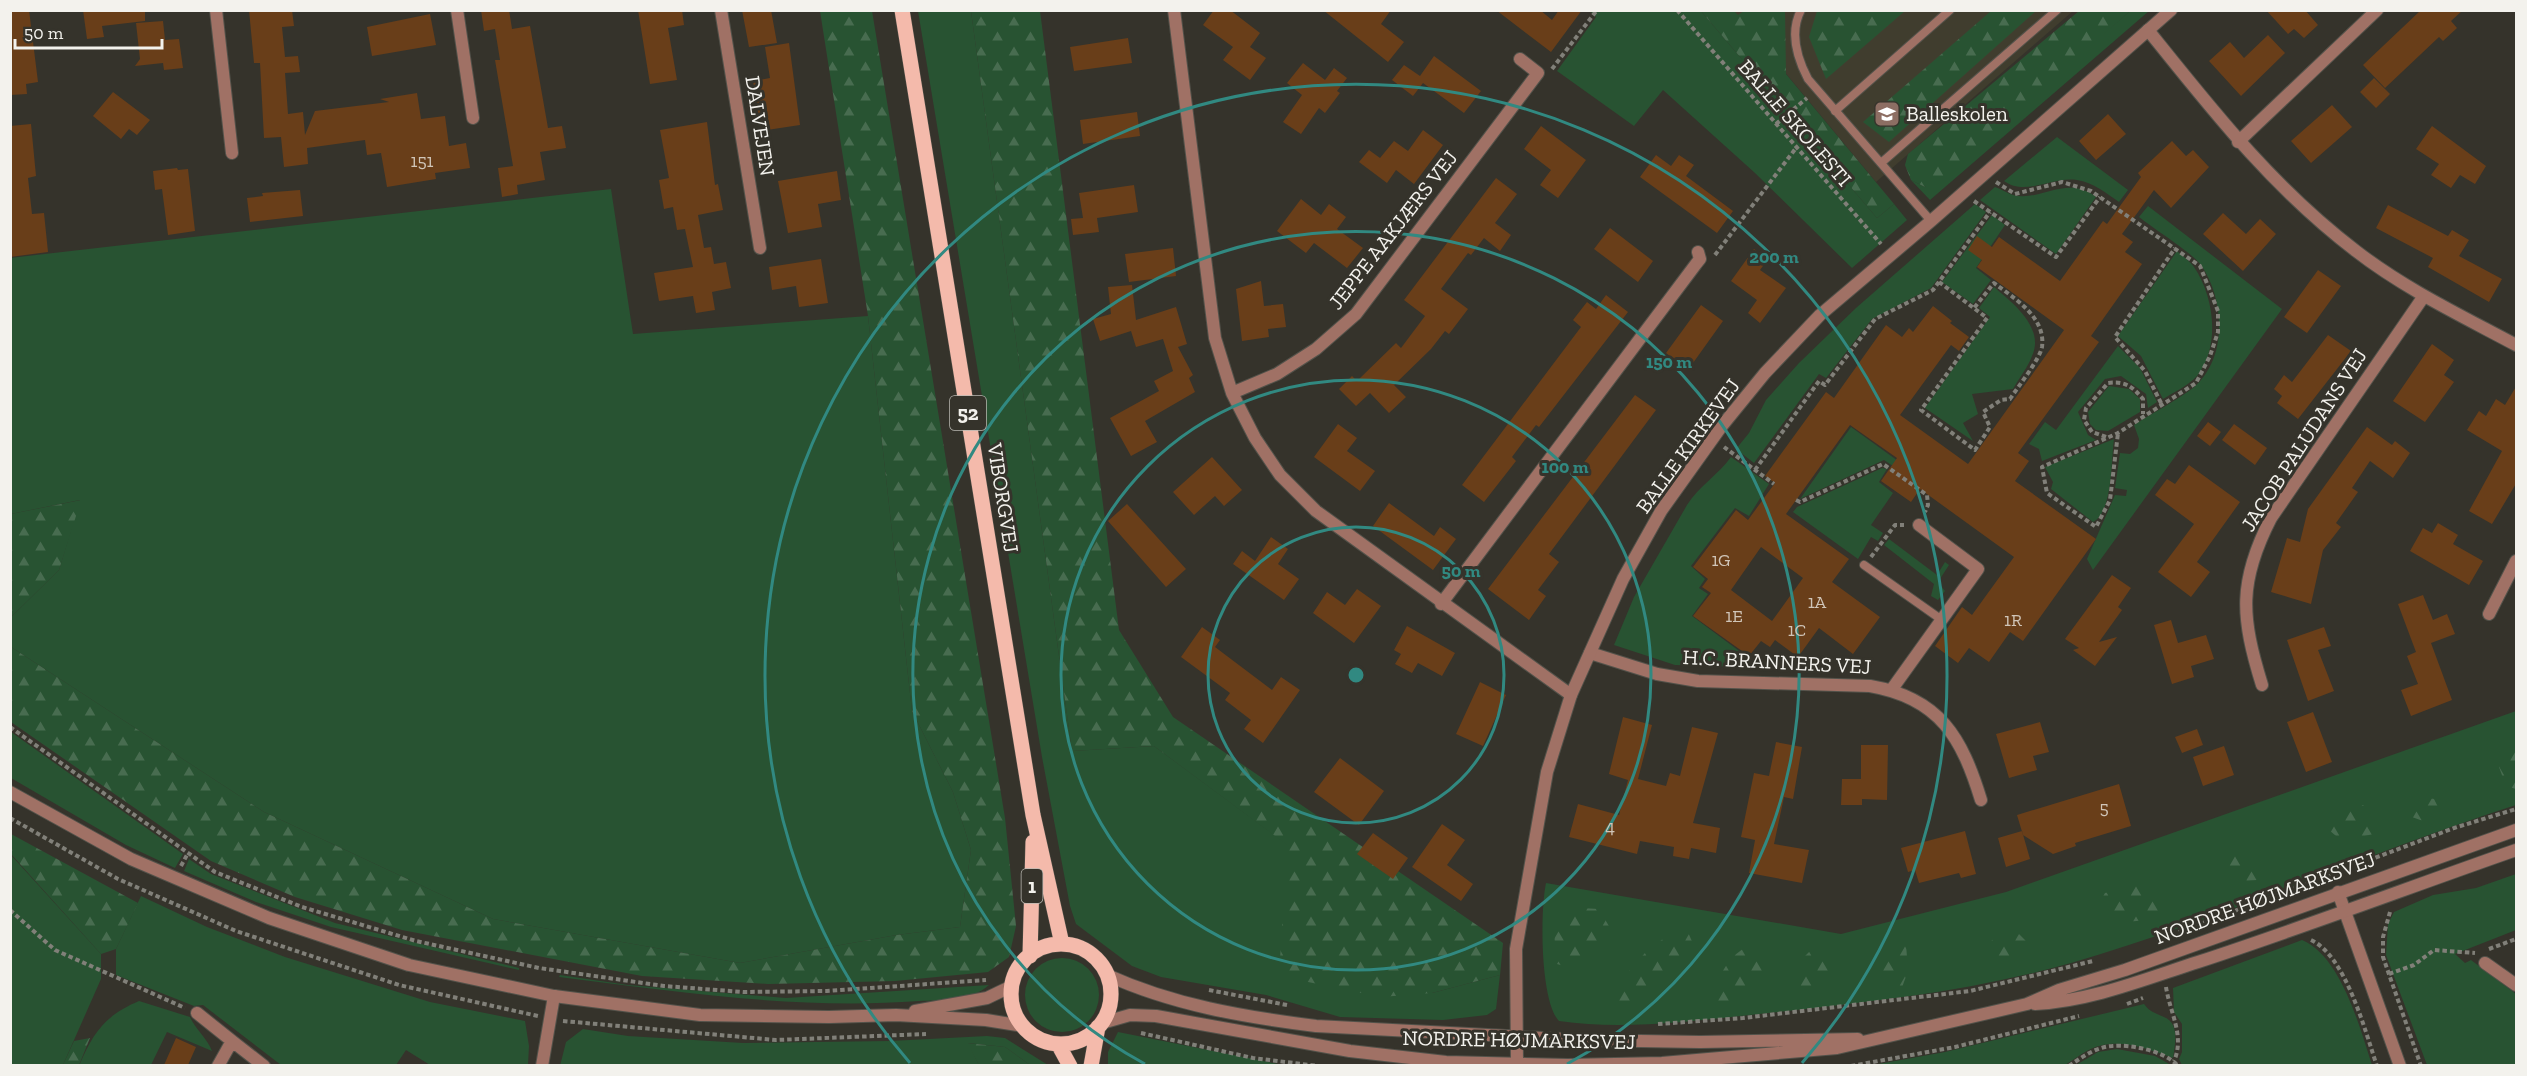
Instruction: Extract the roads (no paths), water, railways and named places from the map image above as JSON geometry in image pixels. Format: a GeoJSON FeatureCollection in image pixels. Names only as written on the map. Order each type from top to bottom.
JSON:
{"type":"FeatureCollection","features":[{"type":"Feature","properties":{"kind":"main road","name":"VIBORGVEJ"},"geometry":{"type":"LineString","coordinates":[[902,10],[1033,815],[1062,945]]}},
{"type":"Feature","properties":{"kind":"main road","name":"VIBORGVEJ"},"geometry":{"type":"LineString","coordinates":[[1030,956],[1033,815]]}},
{"type":"Feature","properties":{"kind":"main road"},"geometry":{"type":"LineString","coordinates":[[1091,1065],[1100,1025],[1111,1000],[1107,975],[1098,961],[1088,952],[1062,945],[1050,946],[1030,956],[1018,970],[1012,986],[1012,1000],[1023,1026],[1036,1037],[1058,1044],[1084,1039],[1100,1025]]}},
{"type":"Feature","properties":{"kind":"main road"},"geometry":{"type":"LineString","coordinates":[[1058,1044],[1070,1065]]}},
{"type":"Feature","properties":{"kind":"street"},"geometry":{"type":"LineString","coordinates":[[216,10],[232,153]]}},
{"type":"Feature","properties":{"kind":"street"},"geometry":{"type":"LineString","coordinates":[[457,10],[473,118]]}},
{"type":"Feature","properties":{"kind":"street","name":"DALVEJEN"},"geometry":{"type":"LineString","coordinates":[[721,10],[760,248]]}},
{"type":"Feature","properties":{"kind":"street"},"geometry":{"type":"LineString","coordinates":[[1174,10],[1215,338],[1232,393],[1261,447],[1280,475],[1309,504],[1441,604],[1571,695]]}},
{"type":"Feature","properties":{"kind":"street","name":"BALLE KIRKEVEJ"},"geometry":{"type":"LineString","coordinates":[[1517,1064],[1516,949],[1547,772],[1571,695],[1623,579],[1661,511],[1712,438],[1765,373],[1820,315],[1891,256],[2171,10]]}},
{"type":"Feature","properties":{"kind":"street"},"geometry":{"type":"LineString","coordinates":[[2238,142],[2378,10]]}},
{"type":"Feature","properties":{"kind":"street"},"geometry":{"type":"LineString","coordinates":[[2148,30],[2238,142],[2292,197],[2356,252],[2424,296],[2517,345]]}},
{"type":"Feature","properties":{"kind":"street","name":"JEPPE AAKJÆRS VEJ"},"geometry":{"type":"LineString","coordinates":[[1232,393],[1287,368],[1316,350],[1356,314],[1538,73],[1520,59]]}},
{"type":"Feature","properties":{"kind":"street"},"geometry":{"type":"LineString","coordinates":[[1441,604],[1699,256]]}},
{"type":"Feature","properties":{"kind":"street","name":"JACOB PALUDANS VEJ"},"geometry":{"type":"LineString","coordinates":[[2262,685],[2247,638],[2245,603],[2248,573],[2257,544],[2271,518],[2424,296]]}},
{"type":"Feature","properties":{"kind":"street","name":"H.C. BRANNERS VEJ"},"geometry":{"type":"LineString","coordinates":[[1892,689],[1978,569],[1918,525]]}},
{"type":"Feature","properties":{"kind":"street"},"geometry":{"type":"LineString","coordinates":[[2489,614],[2517,561]]}},
{"type":"Feature","properties":{"kind":"street","name":"H.C. BRANNERS VEJ"},"geometry":{"type":"LineString","coordinates":[[1590,653],[1657,674],[1698,681],[1870,686],[1892,689],[1919,703],[1940,719],[1957,738],[1970,763],[1981,800]]}},
{"type":"Feature","properties":{"kind":"street"},"geometry":{"type":"LineString","coordinates":[[10,792],[131,859],[269,918],[409,965],[554,996],[700,1015],[829,1017],[896,1014],[986,1020],[1023,1026]]}},
{"type":"Feature","properties":{"kind":"street","name":"NORDRE HØJMARKSVEJ"},"geometry":{"type":"LineString","coordinates":[[1100,1025],[1130,1015],[1156,1016],[1350,1051],[1446,1062],[1662,1063],[1837,1048],[1866,1039],[1956,1022],[2027,1004],[2060,990],[2125,970],[2338,892],[2517,830]]}},
{"type":"Feature","properties":{"kind":"street","name":"NORDRE HØJMARKSVEJ"},"geometry":{"type":"LineString","coordinates":[[2027,1004],[2064,1002],[2130,984],[2285,934],[2517,850]]}},
{"type":"Feature","properties":{"kind":"street"},"geometry":{"type":"LineString","coordinates":[[2338,892],[2400,1065]]}},
{"type":"Feature","properties":{"kind":"street"},"geometry":{"type":"LineString","coordinates":[[2482,958],[2515,981]]}},
{"type":"Feature","properties":{"kind":"street","name":"NORDRE HØJMARKSVEJ"},"geometry":{"type":"LineString","coordinates":[[1107,975],[1178,1002],[1253,1017],[1371,1030],[1517,1035],[1581,1040],[1700,1042],[1790,1041],[1834,1037],[1866,1039]]}},
{"type":"Feature","properties":{"kind":"street"},"geometry":{"type":"LineString","coordinates":[[896,1014],[987,998],[1012,986]]}},
{"type":"Feature","properties":{"kind":"street"},"geometry":{"type":"LineString","coordinates":[[542,1065],[554,996]]}},
{"type":"Feature","properties":{"kind":"street"},"geometry":{"type":"LineString","coordinates":[[197,1013],[264,1065]]}},
{"type":"Feature","properties":{"kind":"street"},"geometry":{"type":"LineString","coordinates":[[218,1065],[232,1041]]}},
{"type":"Feature","properties":{"kind":"lane"},"geometry":{"type":"LineString","coordinates":[[1801,10],[1795,34],[1798,59],[1808,79],[1931,221]]}},
{"type":"Feature","properties":{"kind":"lane"},"geometry":{"type":"LineString","coordinates":[[1835,111],[1950,10]]}},
{"type":"Feature","properties":{"kind":"lane"},"geometry":{"type":"LineString","coordinates":[[1881,163],[2056,10]]}},
{"type":"Feature","properties":{"kind":"lane"},"geometry":{"type":"LineString","coordinates":[[1864,565],[1942,620]]}},
{"type":"Feature","properties":{"kind":"place","name":"Balleskolen"},"geometry":{"type":"Point","coordinates":[1887,114]}}]}
